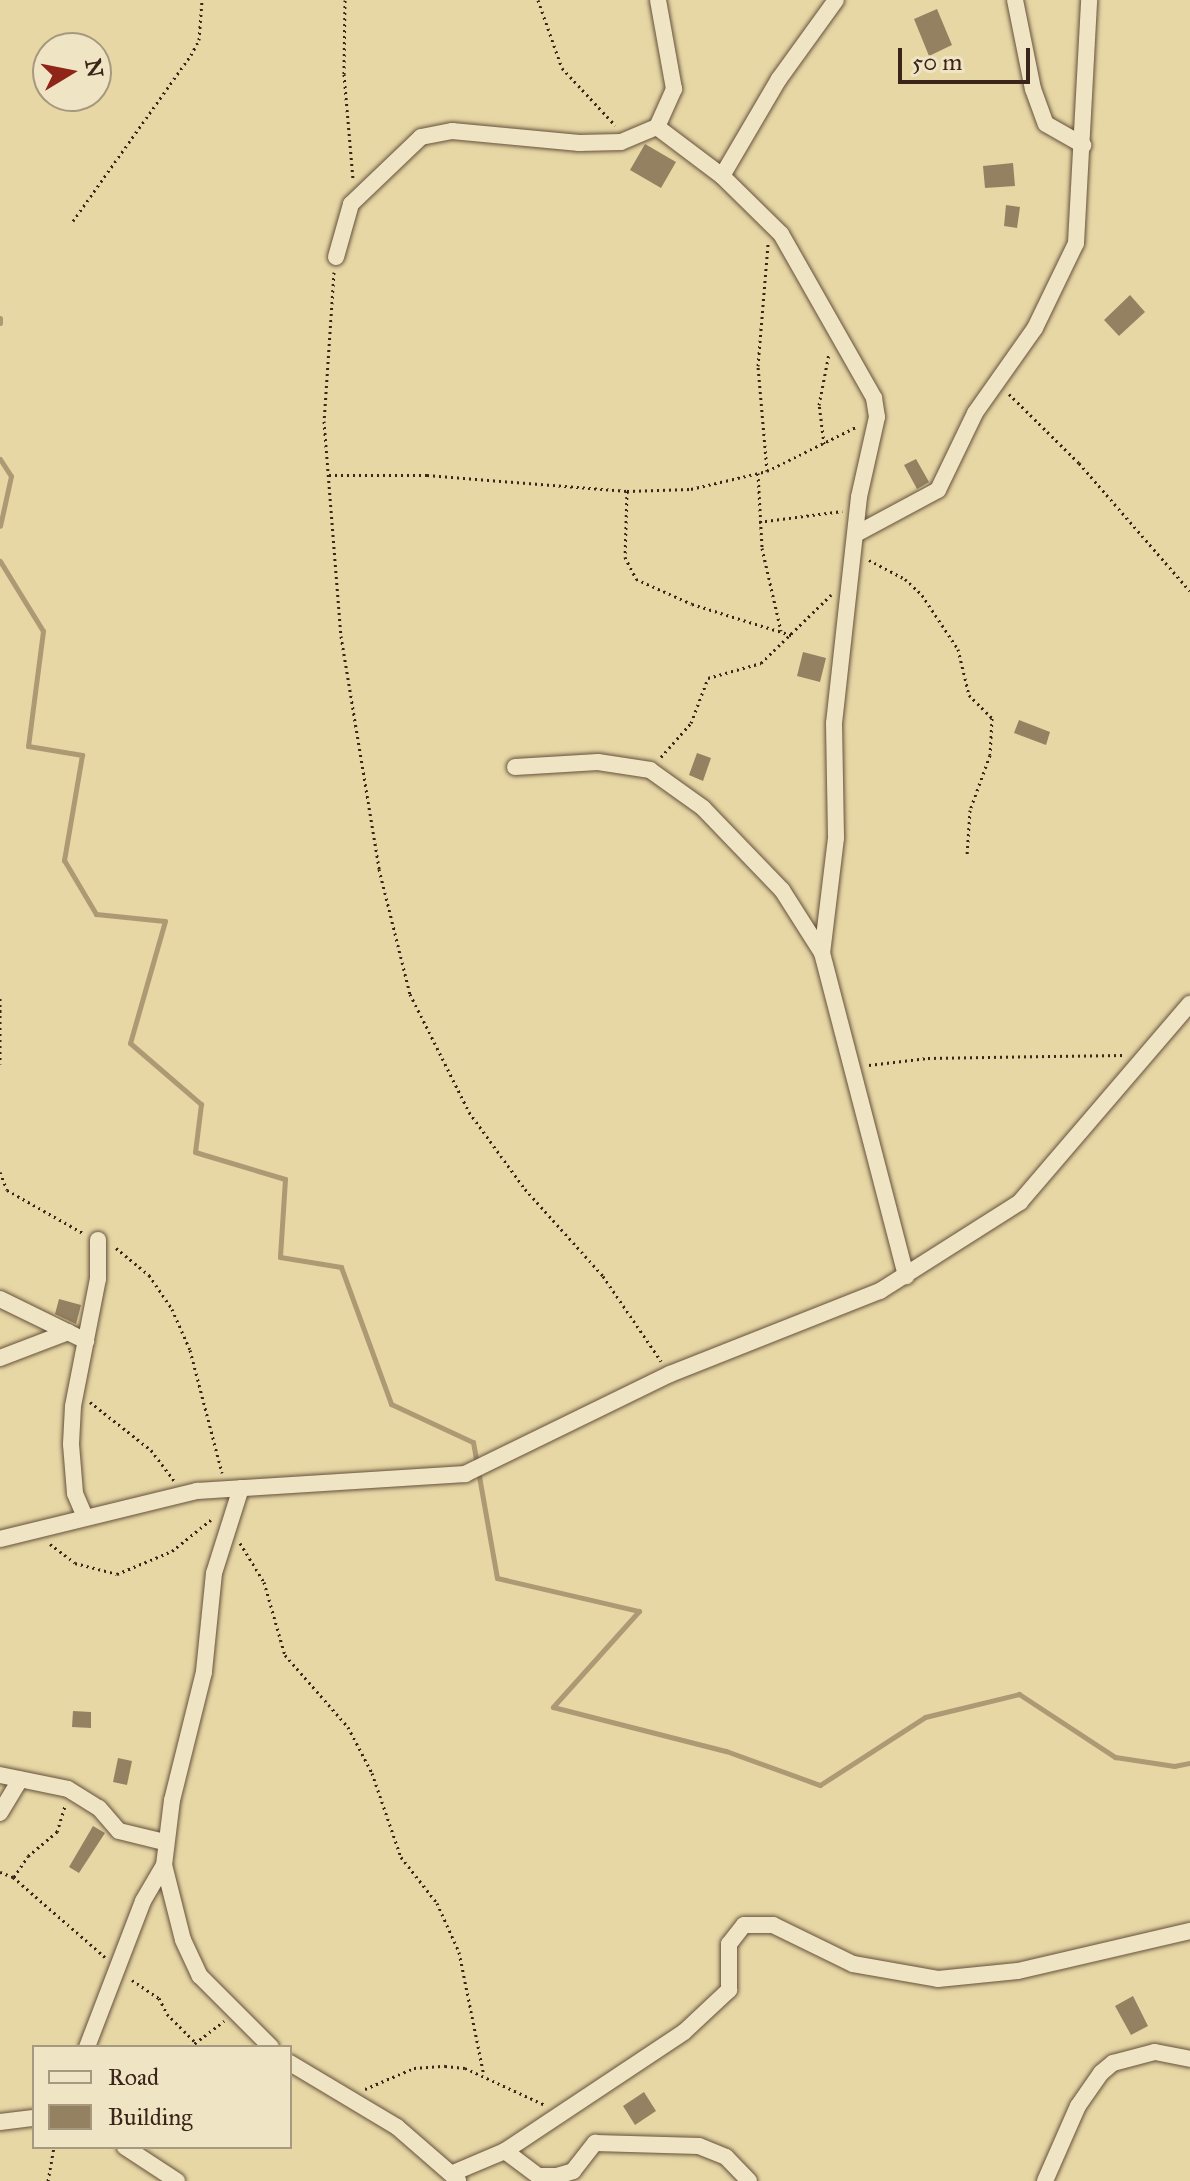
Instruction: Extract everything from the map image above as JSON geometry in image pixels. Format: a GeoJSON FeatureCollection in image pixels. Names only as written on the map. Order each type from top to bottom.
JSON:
{"type":"FeatureCollection","features":[{"type":"Feature","properties":{"kind":"street"},"geometry":{"type":"LineString","coordinates":[[336,257],[341,224],[357,197],[421,137],[435,133],[579,143],[628,140],[657,127],[674,89],[658,0]]}},
{"type":"Feature","properties":{"kind":"street"},"geometry":{"type":"LineString","coordinates":[[722,176],[779,79],[836,0]]}},
{"type":"Feature","properties":{"kind":"street"},"geometry":{"type":"LineString","coordinates":[[1015,0],[1033,89],[1046,124],[1083,145]]}},
{"type":"Feature","properties":{"kind":"street"},"geometry":{"type":"LineString","coordinates":[[856,534],[938,490],[975,413],[1035,328],[1076,243],[1089,0]]}},
{"type":"Feature","properties":{"kind":"street"},"geometry":{"type":"LineString","coordinates":[[657,127],[722,176],[772,225],[803,267],[834,326],[866,377],[877,417],[858,510],[834,723],[836,838],[822,953]]}},
{"type":"Feature","properties":{"kind":"street"},"geometry":{"type":"LineString","coordinates":[[515,767],[598,762],[650,770],[703,808],[782,890],[822,953],[906,1276]]}},
{"type":"Feature","properties":{"kind":"street"},"geometry":{"type":"LineString","coordinates":[[0,1539],[183,1494],[465,1474],[490,1464],[670,1374],[906,1276],[1020,1202],[1190,1004]]}},
{"type":"Feature","properties":{"kind":"street"},"geometry":{"type":"LineString","coordinates":[[85,1517],[72,1477],[75,1390],[98,1279],[98,1240]]}},
{"type":"Feature","properties":{"kind":"street"},"geometry":{"type":"LineString","coordinates":[[0,1299],[86,1341]]}},
{"type":"Feature","properties":{"kind":"street"},"geometry":{"type":"LineString","coordinates":[[0,1358],[68,1332]]}},
{"type":"Feature","properties":{"kind":"street"},"geometry":{"type":"LineString","coordinates":[[234,1488],[214,1573],[204,1672],[164,1842],[164,1865],[190,1958],[234,2014],[269,2045]]}},
{"type":"Feature","properties":{"kind":"street"},"geometry":{"type":"LineString","coordinates":[[0,1775],[68,1789],[99,1808],[119,1831],[164,1842]]}},
{"type":"Feature","properties":{"kind":"street"},"geometry":{"type":"LineString","coordinates":[[0,1813],[20,1780]]}},
{"type":"Feature","properties":{"kind":"street"},"geometry":{"type":"LineString","coordinates":[[88,2045],[114,1968],[164,1865]]}},
{"type":"Feature","properties":{"kind":"street"},"geometry":{"type":"LineString","coordinates":[[292,2064],[343,2099],[397,2127],[456,2177],[505,2151],[647,2060],[729,1990],[729,1944],[744,1925],[773,1925],[853,1964],[938,1979],[1018,1971],[1190,1931]]}},
{"type":"Feature","properties":{"kind":"street"},"geometry":{"type":"LineString","coordinates":[[1045,2181],[1078,2106],[1101,2073],[1113,2063],[1155,2052],[1190,2059]]}},
{"type":"Feature","properties":{"kind":"street"},"geometry":{"type":"LineString","coordinates":[[0,2122],[32,2118]]}},
{"type":"Feature","properties":{"kind":"street"},"geometry":{"type":"LineString","coordinates":[[505,2151],[538,2176],[557,2176],[573,2171],[595,2143],[699,2146],[726,2157],[749,2181]]}},
{"type":"Feature","properties":{"kind":"street"},"geometry":{"type":"LineString","coordinates":[[128,2149],[177,2181]]}},
{"type":"Feature","properties":{"kind":"path"},"geometry":{"type":"LineString","coordinates":[[73,221],[191,55],[199,40],[202,0]]}},
{"type":"Feature","properties":{"kind":"path"},"geometry":{"type":"LineString","coordinates":[[345,0],[346,126],[357,197]]}},
{"type":"Feature","properties":{"kind":"path"},"geometry":{"type":"LineString","coordinates":[[538,0],[562,68],[628,140]]}},
{"type":"Feature","properties":{"kind":"path"},"geometry":{"type":"LineString","coordinates":[[767,471],[758,366],[772,225]]}},
{"type":"Feature","properties":{"kind":"path"},"geometry":{"type":"LineString","coordinates":[[336,257],[324,421],[355,740],[410,994],[469,1112],[525,1189],[603,1276],[670,1374]]}},
{"type":"Feature","properties":{"kind":"path"},"geometry":{"type":"LineString","coordinates":[[824,444],[819,405],[834,326]]}},
{"type":"Feature","properties":{"kind":"path"},"geometry":{"type":"LineString","coordinates":[[998,384],[1079,463],[1190,591]]}},
{"type":"Feature","properties":{"kind":"path"},"geometry":{"type":"LineString","coordinates":[[329,475],[427,475],[627,491],[691,489],[767,471],[877,417]]}},
{"type":"Feature","properties":{"kind":"path"},"geometry":{"type":"LineString","coordinates":[[758,473],[759,522],[781,631]]}},
{"type":"Feature","properties":{"kind":"path"},"geometry":{"type":"LineString","coordinates":[[627,491],[625,557],[636,579],[692,604],[794,636]]}},
{"type":"Feature","properties":{"kind":"path"},"geometry":{"type":"LineString","coordinates":[[759,522],[858,510]]}},
{"type":"Feature","properties":{"kind":"path"},"geometry":{"type":"LineString","coordinates":[[855,554],[905,579],[922,595],[958,649],[969,695],[992,718],[990,755],[970,810],[967,855]]}},
{"type":"Feature","properties":{"kind":"path"},"geometry":{"type":"LineString","coordinates":[[650,770],[691,723],[708,678],[748,670],[794,636],[853,572]]}},
{"type":"Feature","properties":{"kind":"path"},"geometry":{"type":"LineString","coordinates":[[0,998],[0,1064]]}},
{"type":"Feature","properties":{"kind":"path"},"geometry":{"type":"LineString","coordinates":[[850,1068],[928,1058],[1144,1055]]}},
{"type":"Feature","properties":{"kind":"path"},"geometry":{"type":"LineString","coordinates":[[0,1172],[7,1190],[28,1204],[121,1250],[149,1275],[172,1309],[190,1350],[234,1488]]}},
{"type":"Feature","properties":{"kind":"path"},"geometry":{"type":"LineString","coordinates":[[75,1390],[151,1450],[183,1494]]}},
{"type":"Feature","properties":{"kind":"path"},"geometry":{"type":"LineString","coordinates":[[32,1531],[75,1563],[106,1575],[172,1551],[215,1517],[228,1521],[264,1582],[285,1655],[348,1727],[372,1773],[401,1857],[437,1903],[459,1952],[484,2076]]}},
{"type":"Feature","properties":{"kind":"path"},"geometry":{"type":"LineString","coordinates":[[13,1877],[28,1856],[57,1832],[68,1789]]}},
{"type":"Feature","properties":{"kind":"path"},"geometry":{"type":"LineString","coordinates":[[0,1872],[13,1877],[114,1968],[159,1998],[167,2014],[196,2043]]}},
{"type":"Feature","properties":{"kind":"path"},"geometry":{"type":"LineString","coordinates":[[193,2045],[234,2014]]}},
{"type":"Feature","properties":{"kind":"path"},"geometry":{"type":"LineString","coordinates":[[343,2099],[414,2068],[445,2066],[484,2076],[563,2114]]}},
{"type":"Feature","properties":{"kind":"path"},"geometry":{"type":"LineString","coordinates":[[48,2181],[54,2149]]}},
{"type":"Feature","properties":{"kind":"building"},"geometry":{"type":"Polygon","coordinates":[[[937,9],[952,45],[929,56],[914,19],[937,9]]]}},
{"type":"Feature","properties":{"kind":"building"},"geometry":{"type":"Polygon","coordinates":[[[645,144],[676,162],[661,188],[630,170],[645,144]]]}},
{"type":"Feature","properties":{"kind":"building"},"geometry":{"type":"Polygon","coordinates":[[[1013,163],[1015,186],[985,188],[983,166],[1013,163]]]}},
{"type":"Feature","properties":{"kind":"building"},"geometry":{"type":"Polygon","coordinates":[[[1006,205],[1020,207],[1017,228],[1004,226],[1006,205]]]}},
{"type":"Feature","properties":{"kind":"building"},"geometry":{"type":"Polygon","coordinates":[[[1130,295],[1145,312],[1119,336],[1104,320],[1130,295]]]}},
{"type":"Feature","properties":{"kind":"building"},"geometry":{"type":"Polygon","coordinates":[[[916,459],[929,482],[917,489],[904,465],[916,459]]]}},
{"type":"Feature","properties":{"kind":"building"},"geometry":{"type":"Polygon","coordinates":[[[803,652],[826,658],[820,682],[797,676],[803,652]]]}},
{"type":"Feature","properties":{"kind":"building"},"geometry":{"type":"Polygon","coordinates":[[[1019,720],[1050,732],[1046,745],[1014,733],[1019,720]]]}},
{"type":"Feature","properties":{"kind":"building"},"geometry":{"type":"Polygon","coordinates":[[[697,753],[711,758],[703,781],[689,775],[697,753]]]}},
{"type":"Feature","properties":{"kind":"building"},"geometry":{"type":"Polygon","coordinates":[[[59,1299],[81,1305],[76,1324],[55,1314],[59,1299]]]}},
{"type":"Feature","properties":{"kind":"building"},"geometry":{"type":"Polygon","coordinates":[[[73,1711],[91,1712],[91,1728],[72,1727],[73,1711]]]}},
{"type":"Feature","properties":{"kind":"building"},"geometry":{"type":"Polygon","coordinates":[[[118,1758],[132,1761],[127,1785],[113,1782],[118,1758]]]}},
{"type":"Feature","properties":{"kind":"building"},"geometry":{"type":"Polygon","coordinates":[[[93,1826],[105,1833],[79,1873],[69,1867],[93,1826]]]}},
{"type":"Feature","properties":{"kind":"building"},"geometry":{"type":"Polygon","coordinates":[[[1133,1996],[1148,2026],[1131,2035],[1115,2006],[1133,1996]]]}},
{"type":"Feature","properties":{"kind":"building"},"geometry":{"type":"Polygon","coordinates":[[[644,2092],[656,2111],[635,2125],[623,2106],[644,2092]]]}},
{"type":"Feature","properties":{"kind":"waterway"},"geometry":{"type":"LineString","coordinates":[[0,318],[0,323]]}},
{"type":"Feature","properties":{"kind":"waterway"},"geometry":{"type":"LineString","coordinates":[[0,459],[11,476],[0,526]]}},
{"type":"Feature","properties":{"kind":"waterway"},"geometry":{"type":"LineString","coordinates":[[0,561],[43,631],[28,746],[82,755],[64,860],[96,914],[165,921],[130,1043],[201,1104],[195,1152],[285,1179],[280,1257],[341,1267],[391,1404],[473,1442],[497,1578],[639,1611],[553,1707],[726,1751],[820,1785],[925,1717],[1019,1694],[1115,1757],[1174,1766],[1190,1763]]}}]}
